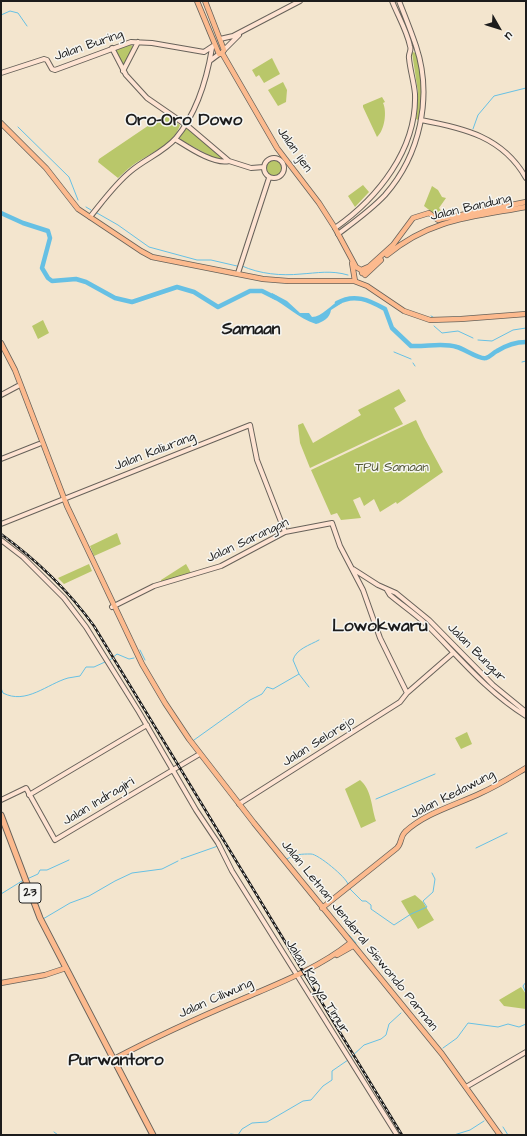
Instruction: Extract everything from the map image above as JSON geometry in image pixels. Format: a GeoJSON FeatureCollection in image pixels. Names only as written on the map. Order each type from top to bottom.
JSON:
{"type":"FeatureCollection","features":[{"type":"Feature","properties":{"kind":"highway","name":"23"},"geometry":{"type":"LineString","coordinates":[[1,815],[40,918],[153,1135]]}},
{"type":"Feature","properties":{"kind":"main road"},"geometry":{"type":"LineString","coordinates":[[204,1],[220,39],[222,53],[213,44],[197,2],[204,1]]}},
{"type":"Feature","properties":{"kind":"main road"},"geometry":{"type":"LineString","coordinates":[[220,39],[227,39],[244,31],[300,1]]}},
{"type":"Feature","properties":{"kind":"main road"},"geometry":{"type":"LineString","coordinates":[[335,228],[364,203],[390,173],[409,136],[415,94],[408,56],[410,52],[410,45],[392,1]]}},
{"type":"Feature","properties":{"kind":"main road"},"geometry":{"type":"LineString","coordinates":[[338,234],[369,209],[393,185],[406,164],[421,120],[423,91],[417,49],[399,1]]}},
{"type":"Feature","properties":{"kind":"main road"},"geometry":{"type":"LineString","coordinates":[[211,60],[222,53],[244,31]]}},
{"type":"Feature","properties":{"kind":"main road"},"geometry":{"type":"LineString","coordinates":[[122,71],[138,42]]}},
{"type":"Feature","properties":{"kind":"main road","name":"Jalan Buring"},"geometry":{"type":"LineString","coordinates":[[1,73],[44,59],[47,60],[52,70],[55,70],[112,48],[138,42],[204,52],[213,44]]}},
{"type":"Feature","properties":{"kind":"main road"},"geometry":{"type":"LineString","coordinates":[[90,217],[129,172],[175,139],[185,124],[199,94],[211,60],[213,44]]}},
{"type":"Feature","properties":{"kind":"main road"},"geometry":{"type":"LineString","coordinates":[[112,48],[122,71],[147,98],[185,124],[229,161]]}},
{"type":"Feature","properties":{"kind":"main road"},"geometry":{"type":"LineString","coordinates":[[410,52],[417,49]]}},
{"type":"Feature","properties":{"kind":"main road","name":"Jalan Ijen"},"geometry":{"type":"LineString","coordinates":[[222,53],[277,148],[335,228],[350,258],[358,270],[368,268]]}},
{"type":"Feature","properties":{"kind":"main road"},"geometry":{"type":"LineString","coordinates":[[421,120],[456,126],[481,136],[509,155],[520,167],[526,178]]}},
{"type":"Feature","properties":{"kind":"main road"},"geometry":{"type":"LineString","coordinates":[[1,123],[46,168],[73,203],[90,217],[149,255],[274,280],[358,282],[404,311],[430,320],[526,314]]}},
{"type":"Feature","properties":{"kind":"main road"},"geometry":{"type":"LineString","coordinates":[[175,139],[195,151],[218,161],[229,161],[251,168],[264,168]]}},
{"type":"Feature","properties":{"kind":"main road"},"geometry":{"type":"LineString","coordinates":[[277,148],[284,169],[280,176]]}},
{"type":"Feature","properties":{"kind":"main road"},"geometry":{"type":"LineString","coordinates":[[291,167],[277,158],[272,158],[266,162],[264,168],[265,174],[270,178],[280,176],[290,170],[297,175]]}},
{"type":"Feature","properties":{"kind":"main road"},"geometry":{"type":"LineString","coordinates":[[238,273],[270,178]]}},
{"type":"Feature","properties":{"kind":"main road","name":"Jalan Bandung"},"geometry":{"type":"LineString","coordinates":[[364,274],[368,268],[393,245],[413,218],[429,213],[438,220],[526,202]]}},
{"type":"Feature","properties":{"kind":"main road"},"geometry":{"type":"LineString","coordinates":[[364,203],[369,209]]}},
{"type":"Feature","properties":{"kind":"main road","name":"Jalan Bandung"},"geometry":{"type":"LineString","coordinates":[[364,274],[402,243],[435,226],[453,221],[526,207]]}},
{"type":"Feature","properties":{"kind":"main road"},"geometry":{"type":"LineString","coordinates":[[435,226],[438,220]]}},
{"type":"Feature","properties":{"kind":"main road","name":"Jalan Ijen"},"geometry":{"type":"LineString","coordinates":[[350,258],[358,282]]}},
{"type":"Feature","properties":{"kind":"main road"},"geometry":{"type":"LineString","coordinates":[[354,271],[364,274],[358,282]]}},
{"type":"Feature","properties":{"kind":"main road"},"geometry":{"type":"LineString","coordinates":[[1,341],[29,405],[39,444],[99,574]]}},
{"type":"Feature","properties":{"kind":"main road"},"geometry":{"type":"LineString","coordinates":[[1,348],[19,388],[64,499],[92,556],[99,574]]}},
{"type":"Feature","properties":{"kind":"main road"},"geometry":{"type":"LineString","coordinates":[[1,395],[19,388]]}},
{"type":"Feature","properties":{"kind":"main road","name":"Jalan Kaliurang"},"geometry":{"type":"LineString","coordinates":[[1,524],[250,425],[257,460],[285,532]]}},
{"type":"Feature","properties":{"kind":"main road"},"geometry":{"type":"LineString","coordinates":[[1,459],[39,444]]}},
{"type":"Feature","properties":{"kind":"main road","name":"Jalan Sarangan"},"geometry":{"type":"LineString","coordinates":[[112,605],[154,586],[221,566],[285,532],[332,522],[353,568]]}},
{"type":"Feature","properties":{"kind":"main road","name":"Jalan Karya Timur"},"geometry":{"type":"LineString","coordinates":[[1,540],[32,566],[64,598],[93,638],[147,725],[196,810],[397,1135]]}},
{"type":"Feature","properties":{"kind":"main road"},"geometry":{"type":"LineString","coordinates":[[353,568],[367,600],[380,638],[407,693]]}},
{"type":"Feature","properties":{"kind":"main road","name":"Jalan Bungur"},"geometry":{"type":"LineString","coordinates":[[353,568],[387,590],[396,593],[429,620],[501,694],[526,712]]}},
{"type":"Feature","properties":{"kind":"main road","name":"Jalan Letnan Jenderal Siswondo Parman"},"geometry":{"type":"LineString","coordinates":[[99,574],[112,605],[151,683],[198,753],[350,945],[466,1087],[500,1135]]}},
{"type":"Feature","properties":{"kind":"main road"},"geometry":{"type":"LineString","coordinates":[[387,590],[390,595],[425,624],[453,653],[526,716]]}},
{"type":"Feature","properties":{"kind":"main road"},"geometry":{"type":"LineString","coordinates":[[425,624],[429,620]]}},
{"type":"Feature","properties":{"kind":"main road","name":"Jalan Selorejo"},"geometry":{"type":"LineString","coordinates":[[239,804],[381,716],[400,702],[407,693],[453,653]]}},
{"type":"Feature","properties":{"kind":"main road"},"geometry":{"type":"LineString","coordinates":[[1,800],[26,788],[29,795],[147,725]]}},
{"type":"Feature","properties":{"kind":"main road","name":"Jalan Indragiri"},"geometry":{"type":"LineString","coordinates":[[29,795],[55,840],[198,753]]}},
{"type":"Feature","properties":{"kind":"main road","name":"Jalan Kedawung"},"geometry":{"type":"LineString","coordinates":[[322,908],[400,844],[403,835],[408,830],[443,809],[500,784],[526,768]]}},
{"type":"Feature","properties":{"kind":"main road","name":"Jalan Letnan Jenderal Siswondo Parman"},"geometry":{"type":"LineString","coordinates":[[222,784],[350,945]]}},
{"type":"Feature","properties":{"kind":"main road","name":"Jalan Ciliwung"},"geometry":{"type":"LineString","coordinates":[[114,1059],[139,1046],[297,974],[350,945]]}},
{"type":"Feature","properties":{"kind":"main road"},"geometry":{"type":"LineString","coordinates":[[1,982],[45,974],[66,968]]}},
{"type":"Feature","properties":{"kind":"main road","name":"Jalan Letnan Jenderal Siswondo Parman"},"geometry":{"type":"LineString","coordinates":[[427,1039],[461,1084],[496,1135]]}},
{"type":"Feature","properties":{"kind":"main road"},"geometry":{"type":"LineString","coordinates":[[466,1087],[526,1052]]}},
{"type":"Feature","properties":{"kind":"green space"},"geometry":{"type":"Polygon","coordinates":[[[130,44],[133,47],[125,64],[122,65],[115,51],[116,49],[130,44]]]}},
{"type":"Feature","properties":{"kind":"green space"},"geometry":{"type":"Polygon","coordinates":[[[414,52],[417,57],[421,74],[420,119],[418,120],[416,119],[418,92],[412,53],[414,52]]]}},
{"type":"Feature","properties":{"kind":"green space"},"geometry":{"type":"Polygon","coordinates":[[[272,58],[280,74],[264,83],[259,75],[256,77],[252,70],[272,58]]]}},
{"type":"Feature","properties":{"kind":"green space"},"geometry":{"type":"Polygon","coordinates":[[[283,82],[287,90],[286,102],[278,106],[268,90],[283,82]]]}},
{"type":"Feature","properties":{"kind":"green space"},"geometry":{"type":"Polygon","coordinates":[[[382,97],[385,102],[383,103],[385,111],[384,120],[382,130],[377,137],[363,105],[382,97]]]}},
{"type":"Feature","properties":{"kind":"green space"},"geometry":{"type":"Polygon","coordinates":[[[164,115],[180,125],[177,132],[166,144],[133,165],[118,178],[98,162],[99,159],[164,115]]]}},
{"type":"Feature","properties":{"kind":"green space"},"geometry":{"type":"Polygon","coordinates":[[[186,128],[188,128],[225,160],[216,159],[179,139],[186,128]]]}},
{"type":"Feature","properties":{"kind":"green space"},"geometry":{"type":"Polygon","coordinates":[[[274,160],[280,162],[282,168],[280,174],[274,176],[268,174],[266,168],[268,162],[274,160]]]}},
{"type":"Feature","properties":{"kind":"green space"},"geometry":{"type":"Polygon","coordinates":[[[363,185],[369,192],[355,207],[348,196],[363,185]]]}},
{"type":"Feature","properties":{"kind":"green space"},"geometry":{"type":"Polygon","coordinates":[[[432,186],[438,190],[442,197],[446,198],[439,208],[445,215],[437,216],[424,206],[432,186]]]}},
{"type":"Feature","properties":{"kind":"green space"},"geometry":{"type":"Polygon","coordinates":[[[43,320],[49,333],[38,339],[32,326],[43,320]]]}},
{"type":"Feature","properties":{"kind":"green space","name":"TPU Samaan"},"geometry":{"type":"Polygon","coordinates":[[[399,389],[406,401],[394,408],[403,424],[310,468],[300,443],[298,425],[303,423],[313,443],[361,415],[358,410],[399,389]]]}},
{"type":"Feature","properties":{"kind":"green space","name":"TPU Samaan"},"geometry":{"type":"Polygon","coordinates":[[[416,420],[443,472],[397,504],[396,502],[380,512],[374,499],[364,506],[360,497],[353,500],[361,518],[341,520],[337,513],[331,515],[311,470],[416,420]]]}},
{"type":"Feature","properties":{"kind":"green space"},"geometry":{"type":"Polygon","coordinates":[[[117,533],[121,544],[94,556],[90,546],[117,533]]]}},
{"type":"Feature","properties":{"kind":"green space"},"geometry":{"type":"Polygon","coordinates":[[[89,564],[92,571],[64,584],[58,578],[89,564]]]}},
{"type":"Feature","properties":{"kind":"green space"},"geometry":{"type":"Polygon","coordinates":[[[186,564],[191,573],[161,582],[161,580],[186,564]]]}},
{"type":"Feature","properties":{"kind":"green space"},"geometry":{"type":"Polygon","coordinates":[[[467,732],[472,744],[461,749],[455,738],[467,732]]]}},
{"type":"Feature","properties":{"kind":"green space"},"geometry":{"type":"Polygon","coordinates":[[[360,780],[369,793],[376,821],[361,828],[345,789],[360,780]]]}},
{"type":"Feature","properties":{"kind":"green space"},"geometry":{"type":"Polygon","coordinates":[[[415,895],[423,902],[434,920],[418,929],[401,901],[415,895]]]}},
{"type":"Feature","properties":{"kind":"green space"},"geometry":{"type":"Polygon","coordinates":[[[521,987],[526,994],[526,1009],[504,1006],[499,1000],[521,987]]]}},
{"type":"Feature","properties":{"kind":"water"},"geometry":{"type":"Polygon","coordinates":[[[272,293],[287,301],[300,313],[309,313],[312,317],[323,313],[341,300],[342,303],[331,310],[326,319],[316,324],[303,318],[270,297],[272,293]]]}},
{"type":"Feature","properties":{"kind":"waterway"},"geometry":{"type":"LineString","coordinates":[[1,15],[10,11],[18,13],[27,26]]}},
{"type":"Feature","properties":{"kind":"waterway"},"geometry":{"type":"LineString","coordinates":[[473,129],[478,115],[494,96],[526,88]]}},
{"type":"Feature","properties":{"kind":"waterway"},"geometry":{"type":"LineString","coordinates":[[18,127],[69,177],[78,200]]}},
{"type":"Feature","properties":{"kind":"waterway"},"geometry":{"type":"LineString","coordinates":[[86,207],[91,210]]}},
{"type":"Feature","properties":{"kind":"waterway"},"geometry":{"type":"LineString","coordinates":[[1,213],[23,223],[48,231],[50,238],[42,268],[48,278],[52,281],[76,279],[86,282],[115,298],[132,302],[177,287],[194,292],[218,307],[250,291],[262,291],[276,298]]}},
{"type":"Feature","properties":{"kind":"waterway"},"geometry":{"type":"LineString","coordinates":[[97,213],[118,225],[149,247],[197,260],[211,260],[237,266]]}},
{"type":"Feature","properties":{"kind":"waterway"},"geometry":{"type":"LineString","coordinates":[[242,266],[263,273],[293,275],[330,272],[348,275]]}},
{"type":"Feature","properties":{"kind":"waterway"},"geometry":{"type":"LineString","coordinates":[[337,303],[349,298],[355,298],[373,303],[385,309],[392,328],[411,346],[451,346],[484,358],[507,346],[526,342]]}},
{"type":"Feature","properties":{"kind":"waterway"},"geometry":{"type":"LineString","coordinates":[[434,326],[442,333],[458,331],[473,338]]}},
{"type":"Feature","properties":{"kind":"waterway"},"geometry":{"type":"LineString","coordinates":[[478,340],[492,341],[513,330],[526,328]]}},
{"type":"Feature","properties":{"kind":"waterway"},"geometry":{"type":"LineString","coordinates":[[394,352],[411,359]]}},
{"type":"Feature","properties":{"kind":"waterway"},"geometry":{"type":"LineString","coordinates":[[522,362],[526,361]]}},
{"type":"Feature","properties":{"kind":"waterway"},"geometry":{"type":"LineString","coordinates":[[194,740],[250,700],[262,694],[267,687],[273,689],[299,674],[293,660],[295,656],[304,648],[319,640]]}},
{"type":"Feature","properties":{"kind":"waterway"},"geometry":{"type":"LineString","coordinates":[[140,650],[145,660]]}},
{"type":"Feature","properties":{"kind":"waterway"},"geometry":{"type":"LineString","coordinates":[[110,660],[117,654],[129,659],[134,658]]}},
{"type":"Feature","properties":{"kind":"waterway"},"geometry":{"type":"LineString","coordinates":[[1,688],[3,693],[20,697],[36,692],[68,678],[80,676],[86,667],[94,667],[105,662]]}},
{"type":"Feature","properties":{"kind":"waterway"},"geometry":{"type":"LineString","coordinates":[[299,674],[309,687]]}},
{"type":"Feature","properties":{"kind":"waterway"},"geometry":{"type":"LineString","coordinates":[[376,799],[435,774]]}},
{"type":"Feature","properties":{"kind":"waterway"},"geometry":{"type":"LineString","coordinates":[[476,848],[507,833]]}},
{"type":"Feature","properties":{"kind":"waterway"},"geometry":{"type":"LineString","coordinates":[[181,859],[218,846]]}},
{"type":"Feature","properties":{"kind":"waterway"},"geometry":{"type":"LineString","coordinates":[[287,859],[299,855],[315,855],[337,871],[348,884]]}},
{"type":"Feature","properties":{"kind":"waterway"},"geometry":{"type":"LineString","coordinates":[[27,879],[38,874],[40,870],[47,870],[69,860]]}},
{"type":"Feature","properties":{"kind":"waterway"},"geometry":{"type":"LineString","coordinates":[[43,919],[70,903],[89,896],[132,873],[162,869],[178,861]]}},
{"type":"Feature","properties":{"kind":"waterway"},"geometry":{"type":"LineString","coordinates":[[350,889],[362,901],[366,901],[371,905],[371,909],[394,925],[411,914],[427,907],[423,901],[433,892],[435,879],[432,873]]}},
{"type":"Feature","properties":{"kind":"waterway"},"geometry":{"type":"LineString","coordinates":[[1,894],[22,881]]}},
{"type":"Feature","properties":{"kind":"waterway"},"geometry":{"type":"LineString","coordinates":[[349,935],[356,943]]}},
{"type":"Feature","properties":{"kind":"waterway"},"geometry":{"type":"LineString","coordinates":[[526,982],[523,986],[526,993]]}},
{"type":"Feature","properties":{"kind":"waterway"},"geometry":{"type":"LineString","coordinates":[[350,1058],[364,1045],[381,1039],[386,1035],[389,1024],[401,1013]]}},
{"type":"Feature","properties":{"kind":"waterway"},"geometry":{"type":"LineString","coordinates":[[443,1048],[457,1038],[468,1023],[498,1027],[508,1024],[519,1027],[526,1024]]}},
{"type":"Feature","properties":{"kind":"waterway"},"geometry":{"type":"LineString","coordinates":[[228,1135],[238,1135],[242,1129],[252,1123],[267,1122],[303,1101],[311,1100],[323,1086],[332,1080],[332,1071],[348,1060]]}},
{"type":"Feature","properties":{"kind":"waterway"},"geometry":{"type":"LineString","coordinates":[[454,1135],[470,1130],[484,1121]]}},
{"type":"Feature","properties":{"kind":"waterway"},"geometry":{"type":"LineString","coordinates":[[503,1127],[508,1135]]}},
{"type":"Feature","properties":{"kind":"waterway"},"geometry":{"type":"LineString","coordinates":[[54,1132],[58,1135]]}},
{"type":"Feature","properties":{"kind":"railway"},"geometry":{"type":"LineString","coordinates":[[1,534],[40,565],[74,600],[94,626],[402,1135]]}},
{"type":"Feature","properties":{"kind":"district","name":"Oro-Oro Dowo"},"geometry":{"type":"Point","coordinates":[184,121]}},
{"type":"Feature","properties":{"kind":"district","name":"Samaan"},"geometry":{"type":"Point","coordinates":[251,330]}},
{"type":"Feature","properties":{"kind":"district","name":"Lowokwaru"},"geometry":{"type":"Point","coordinates":[380,627]}},
{"type":"Feature","properties":{"kind":"district","name":"Purwantoro"},"geometry":{"type":"Point","coordinates":[116,1061]}}]}
